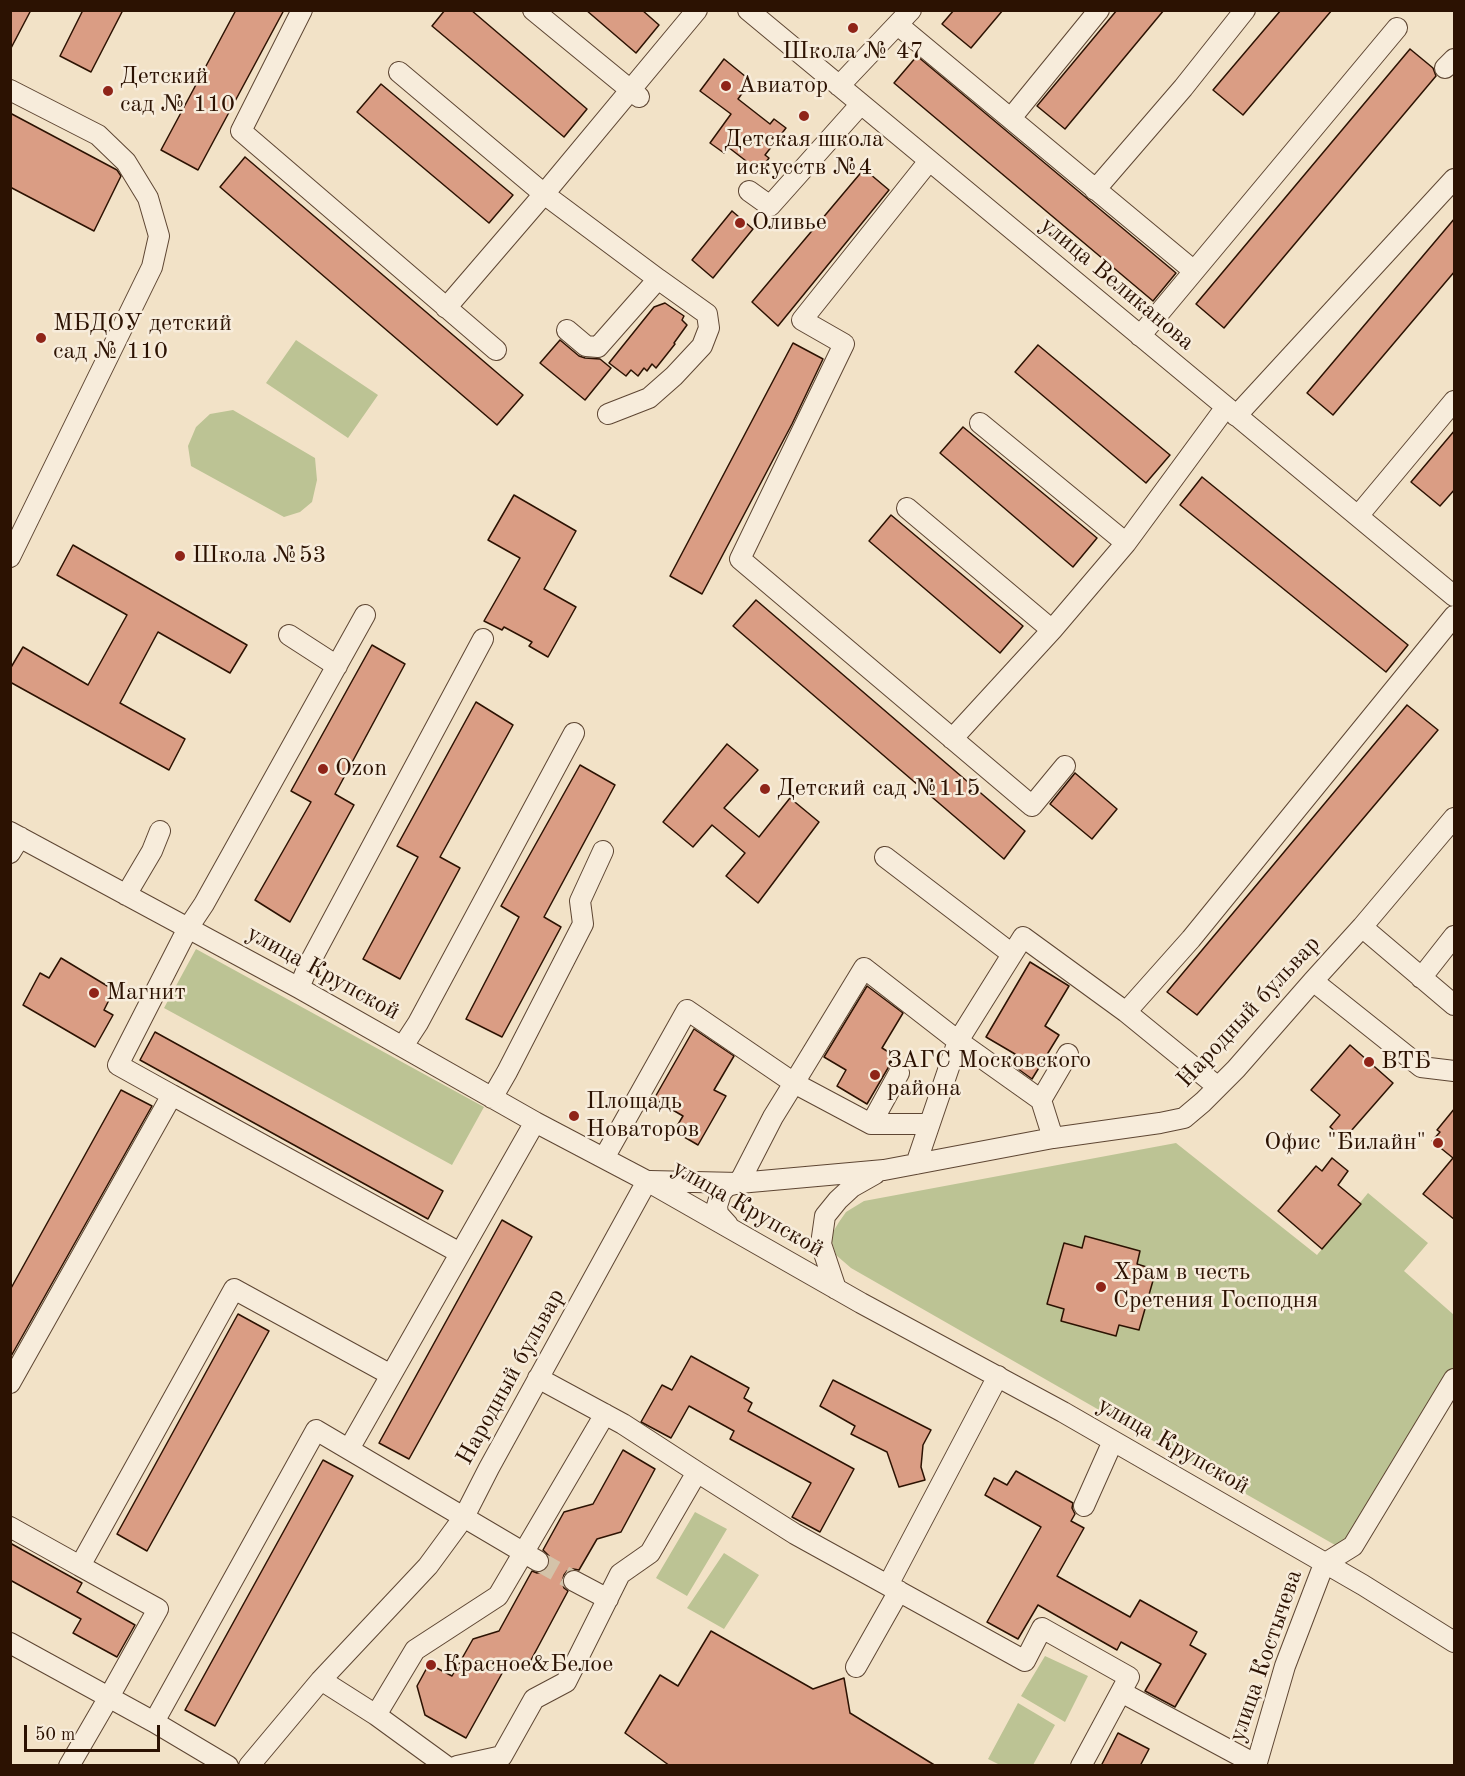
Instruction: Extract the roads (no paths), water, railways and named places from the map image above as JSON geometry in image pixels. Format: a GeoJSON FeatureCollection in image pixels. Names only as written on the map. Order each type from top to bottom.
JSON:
{"type":"FeatureCollection","features":[{"type":"Feature","properties":{"kind":"street"},"geometry":{"type":"LineString","coordinates":[[302,10],[241,131],[496,350]]}},
{"type":"Feature","properties":{"kind":"street"},"geometry":{"type":"LineString","coordinates":[[533,10],[635,94]]}},
{"type":"Feature","properties":{"kind":"street"},"geometry":{"type":"LineString","coordinates":[[446,308],[544,194],[635,94],[696,10]]}},
{"type":"Feature","properties":{"kind":"street","name":"улица Великанова"},"geometry":{"type":"LineString","coordinates":[[748,10],[1455,596]]}},
{"type":"Feature","properties":{"kind":"street"},"geometry":{"type":"LineString","coordinates":[[1011,118],[1099,10]]}},
{"type":"Feature","properties":{"kind":"street"},"geometry":{"type":"LineString","coordinates":[[1095,190],[1183,88],[1245,10]]}},
{"type":"Feature","properties":{"kind":"street"},"geometry":{"type":"LineString","coordinates":[[839,86],[904,18],[1011,118],[1194,271]]}},
{"type":"Feature","properties":{"kind":"street"},"geometry":{"type":"LineString","coordinates":[[1140,336],[1397,28]]}},
{"type":"Feature","properties":{"kind":"street"},"geometry":{"type":"LineString","coordinates":[[399,72],[544,194],[708,314],[710,328],[702,346],[674,376],[649,398],[608,414]]}},
{"type":"Feature","properties":{"kind":"street"},"geometry":{"type":"LineString","coordinates":[[10,90],[98,135],[126,162],[148,198],[159,236],[152,267],[10,557]]}},
{"type":"Feature","properties":{"kind":"street"},"geometry":{"type":"LineString","coordinates":[[749,191],[770,206],[861,104]]}},
{"type":"Feature","properties":{"kind":"street"},"geometry":{"type":"LineString","coordinates":[[930,161],[802,320],[844,344],[740,559],[1032,806],[1065,766]]}},
{"type":"Feature","properties":{"kind":"street"},"geometry":{"type":"LineString","coordinates":[[952,740],[1052,630],[1126,543],[1231,411],[1455,179]]}},
{"type":"Feature","properties":{"kind":"street"},"geometry":{"type":"LineString","coordinates":[[567,330],[586,346],[598,347],[658,279]]}},
{"type":"Feature","properties":{"kind":"street"},"geometry":{"type":"LineString","coordinates":[[1358,516],[1455,400]]}},
{"type":"Feature","properties":{"kind":"street"},"geometry":{"type":"LineString","coordinates":[[980,423],[1126,543]]}},
{"type":"Feature","properties":{"kind":"street"},"geometry":{"type":"LineString","coordinates":[[907,508],[1052,630]]}},
{"type":"Feature","properties":{"kind":"street"},"geometry":{"type":"LineString","coordinates":[[365,615],[204,904],[188,928],[118,1065],[460,1253]]}},
{"type":"Feature","properties":{"kind":"street"},"geometry":{"type":"LineString","coordinates":[[1126,1011],[1198,930],[1455,616]]}},
{"type":"Feature","properties":{"kind":"street"},"geometry":{"type":"LineString","coordinates":[[289,635],[337,666]]}},
{"type":"Feature","properties":{"kind":"street"},"geometry":{"type":"LineString","coordinates":[[299,988],[309,964],[483,639]]}},
{"type":"Feature","properties":{"kind":"street"},"geometry":{"type":"LineString","coordinates":[[403,1046],[574,733]]}},
{"type":"Feature","properties":{"kind":"street","name":"Народный бульвар"},"geometry":{"type":"LineString","coordinates":[[249,1766],[321,1680],[428,1566],[464,1517],[647,1181],[739,1183],[884,1170],[1053,1138],[1184,1118],[1236,1069],[1455,818]]}},
{"type":"Feature","properties":{"kind":"street"},"geometry":{"type":"LineString","coordinates":[[126,895],[152,851],[160,831]]}},
{"type":"Feature","properties":{"kind":"street","name":"улица Крупской"},"geometry":{"type":"LineString","coordinates":[[14,841],[126,895],[299,988],[535,1122],[647,1181],[836,1289],[1063,1412],[1363,1585],[1455,1642]]}},
{"type":"Feature","properties":{"kind":"street"},"geometry":{"type":"LineString","coordinates":[[492,1098],[583,924],[580,901],[603,851]]}},
{"type":"Feature","properties":{"kind":"street"},"geometry":{"type":"LineString","coordinates":[[885,857],[1012,954]]}},
{"type":"Feature","properties":{"kind":"street"},"geometry":{"type":"LineString","coordinates":[[1362,927],[1455,1005]]}},
{"type":"Feature","properties":{"kind":"street"},"geometry":{"type":"LineString","coordinates":[[1421,978],[1455,936]]}},
{"type":"Feature","properties":{"kind":"street"},"geometry":{"type":"LineString","coordinates":[[916,1164],[958,1041],[1023,937],[1126,1011],[1218,1087]]}},
{"type":"Feature","properties":{"kind":"street"},"geometry":{"type":"LineString","coordinates":[[730,1227],[718,1214],[717,1206],[721,1193],[727,1186],[739,1183],[773,1117],[864,968],[958,1041],[1041,1100],[1053,1138]]}},
{"type":"Feature","properties":{"kind":"street"},"geometry":{"type":"LineString","coordinates":[[1313,981],[1420,1067],[1455,1071]]}},
{"type":"Feature","properties":{"kind":"street"},"geometry":{"type":"LineString","coordinates":[[604,1158],[687,1010],[794,1083],[871,1124],[929,1125]]}},
{"type":"Feature","properties":{"kind":"street"},"geometry":{"type":"LineString","coordinates":[[1041,1100],[1068,1054]]}},
{"type":"Feature","properties":{"kind":"street"},"geometry":{"type":"LineString","coordinates":[[871,1124],[899,1073]]}},
{"type":"Feature","properties":{"kind":"street"},"geometry":{"type":"LineString","coordinates":[[10,1383],[172,1095]]}},
{"type":"Feature","properties":{"kind":"street"},"geometry":{"type":"LineString","coordinates":[[350,1449],[535,1122]]}},
{"type":"Feature","properties":{"kind":"street","name":"Народный бульвар"},"geometry":{"type":"LineString","coordinates":[[836,1289],[821,1244],[825,1216],[852,1187],[884,1170]]}},
{"type":"Feature","properties":{"kind":"street"},"geometry":{"type":"LineString","coordinates":[[80,1566],[234,1289],[391,1375]]}},
{"type":"Feature","properties":{"kind":"street"},"geometry":{"type":"LineString","coordinates":[[856,1667],[998,1376]]}},
{"type":"Feature","properties":{"kind":"street"},"geometry":{"type":"LineString","coordinates":[[538,1378],[623,1424],[795,1534],[1025,1661],[1042,1628],[1129,1677],[1081,1766]]}},
{"type":"Feature","properties":{"kind":"street"},"geometry":{"type":"LineString","coordinates":[[1324,1564],[1353,1546],[1455,1379]]}},
{"type":"Feature","properties":{"kind":"street"},"geometry":{"type":"LineString","coordinates":[[376,1715],[415,1650],[498,1596],[531,1556],[605,1414]]}},
{"type":"Feature","properties":{"kind":"street"},"geometry":{"type":"LineString","coordinates":[[154,1722],[316,1430],[531,1556]]}},
{"type":"Feature","properties":{"kind":"street"},"geometry":{"type":"LineString","coordinates":[[1084,1506],[1113,1441]]}},
{"type":"Feature","properties":{"kind":"street"},"geometry":{"type":"LineString","coordinates":[[457,1766],[502,1756],[534,1699],[566,1682],[621,1574],[650,1553],[697,1472]]}},
{"type":"Feature","properties":{"kind":"street"},"geometry":{"type":"LineString","coordinates":[[10,1527],[158,1609],[69,1766]]}},
{"type":"Feature","properties":{"kind":"street","name":"улица Костычева"},"geometry":{"type":"LineString","coordinates":[[1256,1765],[1285,1666],[1324,1564]]}},
{"type":"Feature","properties":{"kind":"street"},"geometry":{"type":"LineString","coordinates":[[574,1581],[608,1599]]}},
{"type":"Feature","properties":{"kind":"street"},"geometry":{"type":"LineString","coordinates":[[10,1643],[110,1697],[228,1766]]}},
{"type":"Feature","properties":{"kind":"street"},"geometry":{"type":"LineString","coordinates":[[321,1680],[376,1715],[446,1766]]}},
{"type":"Feature","properties":{"kind":"street"},"geometry":{"type":"LineString","coordinates":[[1121,1692],[1256,1765]]}},
{"type":"Feature","properties":{"kind":"tunnel"},"geometry":{"type":"LineString","coordinates":[[538,1561],[574,1581]]}},
{"type":"Feature","properties":{"kind":"place","name":"Школа № 47"},"geometry":{"type":"Point","coordinates":[853,28]}},
{"type":"Feature","properties":{"kind":"place","name":"Авиатор"},"geometry":{"type":"Point","coordinates":[726,86]}},
{"type":"Feature","properties":{"kind":"place","name":"Детский сад № 110"},"geometry":{"type":"Point","coordinates":[108,91]}},
{"type":"Feature","properties":{"kind":"place","name":"Детская школа искусств №4"},"geometry":{"type":"Point","coordinates":[804,116]}},
{"type":"Feature","properties":{"kind":"place","name":"Оливье"},"geometry":{"type":"Point","coordinates":[740,223]}},
{"type":"Feature","properties":{"kind":"place","name":"МБДОУ детский сад № 110"},"geometry":{"type":"Point","coordinates":[41,338]}},
{"type":"Feature","properties":{"kind":"place","name":"Школа №53"},"geometry":{"type":"Point","coordinates":[180,556]}},
{"type":"Feature","properties":{"kind":"place","name":"Ozon"},"geometry":{"type":"Point","coordinates":[323,769]}},
{"type":"Feature","properties":{"kind":"place","name":"Детский сад №115"},"geometry":{"type":"Point","coordinates":[765,789]}},
{"type":"Feature","properties":{"kind":"place","name":"Магнит"},"geometry":{"type":"Point","coordinates":[94,993]}},
{"type":"Feature","properties":{"kind":"place","name":"ВТБ"},"geometry":{"type":"Point","coordinates":[1369,1062]}},
{"type":"Feature","properties":{"kind":"place","name":"ЗАГС Московского района"},"geometry":{"type":"Point","coordinates":[875,1075]}},
{"type":"Feature","properties":{"kind":"place","name":"Площадь Новаторов"},"geometry":{"type":"Point","coordinates":[574,1116]}},
{"type":"Feature","properties":{"kind":"place","name":"Офис \"Билайн\""},"geometry":{"type":"Point","coordinates":[1438,1143]}},
{"type":"Feature","properties":{"kind":"place","name":"Храм в честь Сретения Господня"},"geometry":{"type":"Point","coordinates":[1101,1287]}},
{"type":"Feature","properties":{"kind":"place","name":"Красное&Белое"},"geometry":{"type":"Point","coordinates":[431,1665]}}]}
